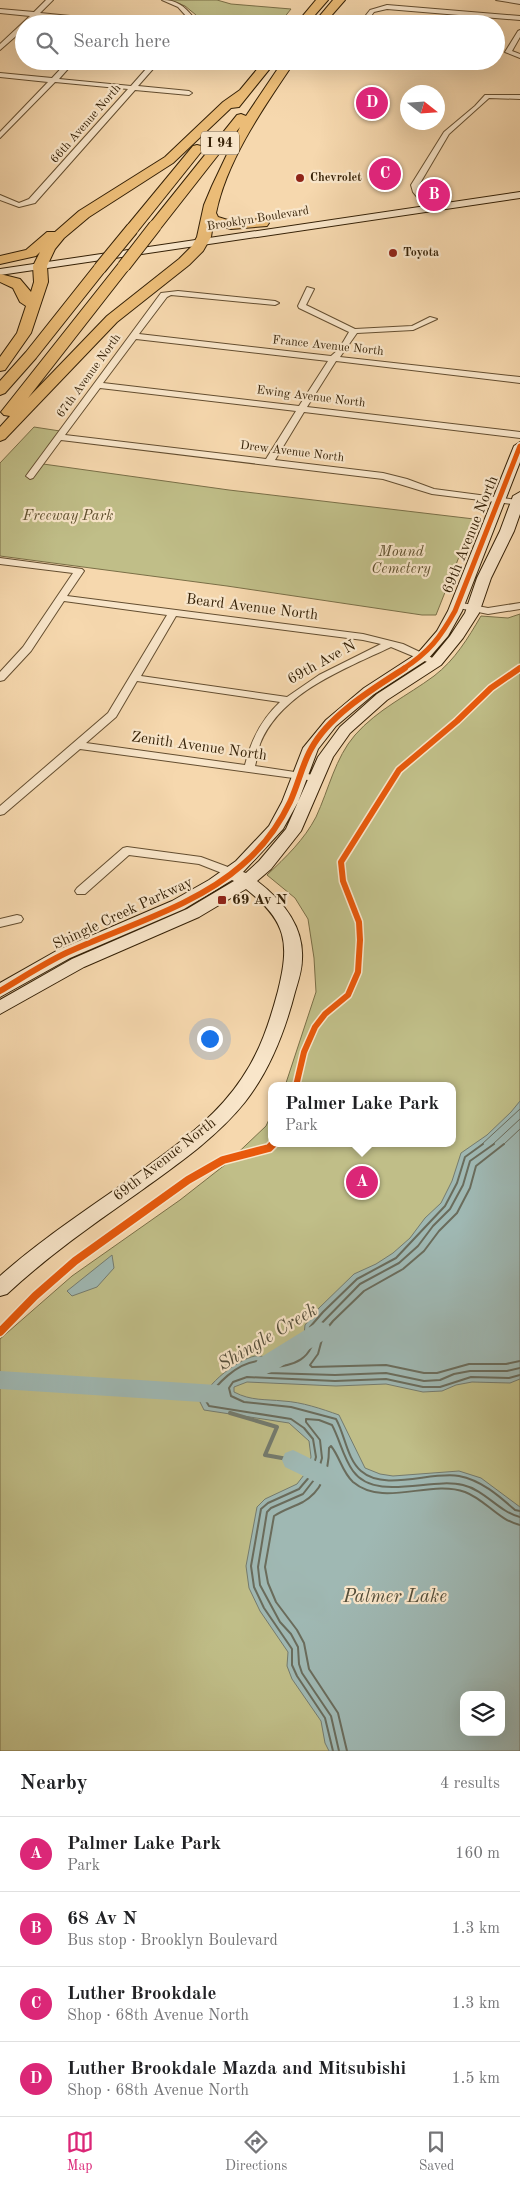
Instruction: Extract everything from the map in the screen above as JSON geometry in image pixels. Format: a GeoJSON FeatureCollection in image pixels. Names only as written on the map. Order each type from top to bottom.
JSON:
{"type":"FeatureCollection","features":[{"type":"Feature","properties":{"kind":"highway"},"geometry":{"type":"LineString","coordinates":[[309,15],[322,0]]}},
{"type":"Feature","properties":{"kind":"highway"},"geometry":{"type":"LineString","coordinates":[[326,15],[339,0]]}},
{"type":"Feature","properties":{"kind":"highway","name":"I 94"},"geometry":{"type":"LineString","coordinates":[[0,390],[31,355],[262,70]]}},
{"type":"Feature","properties":{"kind":"highway","name":"I 94"},"geometry":{"type":"LineString","coordinates":[[0,423],[281,70]]}},
{"type":"Feature","properties":{"kind":"highway"},"geometry":{"type":"LineString","coordinates":[[0,436],[112,319],[184,262],[204,236],[218,186],[243,132],[282,70]]}},
{"type":"Feature","properties":{"kind":"highway"},"geometry":{"type":"LineString","coordinates":[[0,261],[32,252],[74,218],[169,160],[227,105],[243,93]]}},
{"type":"Feature","properties":{"kind":"highway"},"geometry":{"type":"LineString","coordinates":[[0,357],[17,329],[41,264],[64,230],[106,200]]}},
{"type":"Feature","properties":{"kind":"highway"},"geometry":{"type":"LineString","coordinates":[[209,213],[213,220],[224,225],[262,224]]}},
{"type":"Feature","properties":{"kind":"highway"},"geometry":{"type":"LineString","coordinates":[[0,367],[16,346],[26,327],[41,282],[41,264]]}},
{"type":"Feature","properties":{"kind":"highway"},"geometry":{"type":"LineString","coordinates":[[0,278],[22,286],[26,292],[27,302]]}},
{"type":"Feature","properties":{"kind":"main road","name":"Brooklyn Boulevard"},"geometry":{"type":"LineString","coordinates":[[429,205],[520,188]]}},
{"type":"Feature","properties":{"kind":"main road","name":"Shingle Creek Parkway"},"geometry":{"type":"LineString","coordinates":[[429,659],[456,638],[473,608]]}},
{"type":"Feature","properties":{"kind":"street"},"geometry":{"type":"LineString","coordinates":[[36,14],[50,0]]}},
{"type":"Feature","properties":{"kind":"street"},"geometry":{"type":"LineString","coordinates":[[165,0],[185,10],[189,15]]}},
{"type":"Feature","properties":{"kind":"street"},"geometry":{"type":"LineString","coordinates":[[498,0],[520,2]]}},
{"type":"Feature","properties":{"kind":"street"},"geometry":{"type":"LineString","coordinates":[[369,15],[372,11],[380,8],[393,7],[485,15]]}},
{"type":"Feature","properties":{"kind":"street"},"geometry":{"type":"LineString","coordinates":[[0,11],[45,15]]}},
{"type":"Feature","properties":{"kind":"street"},"geometry":{"type":"LineString","coordinates":[[505,17],[520,18]]}},
{"type":"Feature","properties":{"kind":"street"},"geometry":{"type":"LineString","coordinates":[[0,48],[3,41],[15,32]]}},
{"type":"Feature","properties":{"kind":"street"},"geometry":{"type":"LineString","coordinates":[[520,32],[505,53],[520,56]]}},
{"type":"Feature","properties":{"kind":"street"},"geometry":{"type":"LineString","coordinates":[[0,136],[63,70]]}},
{"type":"Feature","properties":{"kind":"street","name":"66th Avenue North"},"geometry":{"type":"LineString","coordinates":[[0,197],[19,205],[32,201],[149,70]]}},
{"type":"Feature","properties":{"kind":"street"},"geometry":{"type":"LineString","coordinates":[[0,75],[189,93]]}},
{"type":"Feature","properties":{"kind":"street"},"geometry":{"type":"LineString","coordinates":[[429,205],[416,190],[416,183],[446,133],[477,107],[486,96],[520,97]]}},
{"type":"Feature","properties":{"kind":"street","name":"Brooklyn Boulevard"},"geometry":{"type":"LineString","coordinates":[[204,236],[262,224],[520,196]]}},
{"type":"Feature","properties":{"kind":"street","name":"Brooklyn Boulevard"},"geometry":{"type":"LineString","coordinates":[[0,272],[204,236],[429,205]]}},
{"type":"Feature","properties":{"kind":"street","name":"Brooklyn Boulevard"},"geometry":{"type":"LineString","coordinates":[[0,261],[41,264]]}},
{"type":"Feature","properties":{"kind":"street"},"geometry":{"type":"LineString","coordinates":[[310,289],[302,306],[354,331],[413,328],[433,319]]}},
{"type":"Feature","properties":{"kind":"street","name":"67th Avenue North"},"geometry":{"type":"LineString","coordinates":[[30,476],[164,296],[170,293],[275,303]]}},
{"type":"Feature","properties":{"kind":"street"},"geometry":{"type":"LineString","coordinates":[[269,462],[333,359],[342,350],[354,331]]}},
{"type":"Feature","properties":{"kind":"street","name":"France Avenue North"},"geometry":{"type":"LineString","coordinates":[[134,336],[520,380]]}},
{"type":"Feature","properties":{"kind":"street","name":"Ewing Avenue North"},"geometry":{"type":"LineString","coordinates":[[98,385],[520,435]]}},
{"type":"Feature","properties":{"kind":"street","name":"Drew Avenue North"},"geometry":{"type":"LineString","coordinates":[[60,436],[394,478],[432,491],[498,500],[519,499]]}},
{"type":"Feature","properties":{"kind":"street","name":"69th Avenue North"},"geometry":{"type":"LineString","coordinates":[[457,606],[520,446]]}},
{"type":"Feature","properties":{"kind":"street","name":"69th Avenue North"},"geometry":{"type":"LineString","coordinates":[[473,608],[519,499]]}},
{"type":"Feature","properties":{"kind":"street"},"geometry":{"type":"LineString","coordinates":[[0,561],[79,571],[27,649],[0,678]]}},
{"type":"Feature","properties":{"kind":"street","name":"Beard Avenue North"},"geometry":{"type":"LineString","coordinates":[[61,598],[364,637],[390,644],[429,659]]}},
{"type":"Feature","properties":{"kind":"street"},"geometry":{"type":"LineString","coordinates":[[457,606],[499,611],[520,606]]}},
{"type":"Feature","properties":{"kind":"street","name":"Shingle Creek Parkway"},"geometry":{"type":"LineString","coordinates":[[0,991],[64,954],[265,865],[293,832],[326,757],[345,730],[429,659],[457,606]]}},
{"type":"Feature","properties":{"kind":"street"},"geometry":{"type":"LineString","coordinates":[[0,812],[112,715],[173,613]]}},
{"type":"Feature","properties":{"kind":"street","name":"69th Ave N"},"geometry":{"type":"LineString","coordinates":[[249,769],[257,738],[270,718],[287,700],[310,684],[390,644]]}},
{"type":"Feature","properties":{"kind":"street","name":"Shingle Creek Parkway"},"geometry":{"type":"LineString","coordinates":[[0,1008],[78,963],[193,913],[239,877],[251,856],[275,829],[290,802],[311,748],[331,724],[369,691],[429,659]]}},
{"type":"Feature","properties":{"kind":"street"},"geometry":{"type":"LineString","coordinates":[[135,678],[287,700]]}},
{"type":"Feature","properties":{"kind":"street","name":"Zenith Avenue North"},"geometry":{"type":"LineString","coordinates":[[77,745],[317,778]]}},
{"type":"Feature","properties":{"kind":"street"},"geometry":{"type":"LineString","coordinates":[[81,892],[127,851],[201,861],[239,877]]}},
{"type":"Feature","properties":{"kind":"street","name":"69th Avenue North"},"geometry":{"type":"LineString","coordinates":[[0,1288],[50,1246],[194,1141],[227,1110],[252,1077],[279,1021],[294,961],[294,949],[291,933],[286,921],[274,904],[239,877]]}},
{"type":"Feature","properties":{"kind":"street"},"geometry":{"type":"LineString","coordinates":[[0,923],[17,918]]}},
{"type":"Feature","properties":{"kind":"green space"},"geometry":{"type":"Polygon","coordinates":[[[170,0],[217,0],[231,4],[291,9],[286,15],[196,15],[185,6],[170,0]]]}},
{"type":"Feature","properties":{"kind":"green space","name":"Mound Cemetery"},"geometry":{"type":"Polygon","coordinates":[[[34,427],[60,431],[36,463],[229,490],[474,519],[436,615],[422,615],[227,586],[0,556],[0,463],[34,427]]]}},
{"type":"Feature","properties":{"kind":"green space"},"geometry":{"type":"Polygon","coordinates":[[[520,614],[520,1751],[0,1751],[0,1339],[72,1276],[180,1200],[226,1164],[266,1126],[268,1122],[268,1147],[456,1147],[456,1082],[286,1082],[316,992],[314,958],[308,919],[295,898],[267,875],[306,833],[316,817],[342,754],[355,735],[383,710],[442,670],[481,616],[508,618],[520,614]]]}},
{"type":"Feature","properties":{"kind":"water","name":"Palmer Lake"},"geometry":{"type":"Polygon","coordinates":[[[520,1101],[520,1379],[510,1383],[472,1382],[456,1385],[442,1391],[423,1392],[386,1384],[336,1386],[247,1382],[234,1387],[234,1392],[246,1397],[297,1403],[339,1415],[365,1468],[380,1474],[393,1476],[459,1471],[481,1478],[520,1507],[520,1751],[329,1751],[325,1743],[321,1721],[292,1679],[287,1666],[288,1652],[260,1611],[249,1588],[246,1566],[257,1507],[265,1499],[297,1484],[307,1471],[311,1457],[309,1441],[289,1423],[204,1410],[200,1402],[215,1381],[239,1362],[256,1356],[280,1356],[300,1347],[305,1325],[319,1308],[354,1274],[376,1264],[393,1253],[410,1238],[425,1218],[441,1203],[452,1181],[461,1153],[487,1135],[520,1101]]]}},
{"type":"Feature","properties":{"kind":"water"},"geometry":{"type":"Polygon","coordinates":[[[112,1255],[114,1268],[97,1287],[72,1296],[67,1291],[112,1255]]]}},
{"type":"Feature","properties":{"kind":"waterway","name":"Shingle Creek"},"geometry":{"type":"LineString","coordinates":[[266,1365],[321,1331]]}},
{"type":"Feature","properties":{"kind":"waterway","name":"Shingle Creek"},"geometry":{"type":"LineString","coordinates":[[0,1380],[217,1394]]}},
{"type":"Feature","properties":{"kind":"waterway"},"geometry":{"type":"LineString","coordinates":[[230,1413],[277,1427],[265,1455],[293,1460]]}},
{"type":"Feature","properties":{"kind":"waterway"},"geometry":{"type":"LineString","coordinates":[[293,1460],[328,1478]]}},
{"type":"Feature","properties":{"kind":"cycle path"},"geometry":{"type":"LineString","coordinates":[[0,991],[64,954],[178,905],[215,884],[242,865],[275,829],[290,802],[311,748],[331,723],[369,691],[423,656],[443,633],[455,611],[520,446]]}},
{"type":"Feature","properties":{"kind":"cycle path"},"geometry":{"type":"LineString","coordinates":[[297,1082],[304,1052],[315,1027],[325,1014],[348,995],[358,972],[360,928],[356,911],[343,881],[340,867],[341,862],[399,770],[457,721],[491,688],[520,668]]}},
{"type":"Feature","properties":{"kind":"cycle path"},"geometry":{"type":"LineString","coordinates":[[0,1332],[35,1296],[75,1261],[195,1175],[217,1162],[270,1147]]}},
{"type":"Feature","properties":{"kind":"place","name":"Luther Brookdale Mazda and Mitsubishi"},"geometry":{"type":"Point","coordinates":[372,103]}},
{"type":"Feature","properties":{"kind":"place","name":"Luther Brookdale"},"geometry":{"type":"Point","coordinates":[385,174]}},
{"type":"Feature","properties":{"kind":"place","name":"Chevrolet"},"geometry":{"type":"Point","coordinates":[300,178]}},
{"type":"Feature","properties":{"kind":"place","name":"68 Av N"},"geometry":{"type":"Point","coordinates":[434,195]}},
{"type":"Feature","properties":{"kind":"place","name":"Toyota"},"geometry":{"type":"Point","coordinates":[393,253]}},
{"type":"Feature","properties":{"kind":"place","name":"69 Av N"},"geometry":{"type":"Point","coordinates":[222,900]}},
{"type":"Feature","properties":{"kind":"place","name":"Palmer Lake Park"},"geometry":{"type":"Point","coordinates":[362,1182]}},
{"type":"Feature","properties":{"kind":"park label","name":"Freeway Park"},"geometry":{"type":"Point","coordinates":[68,516]}}]}
